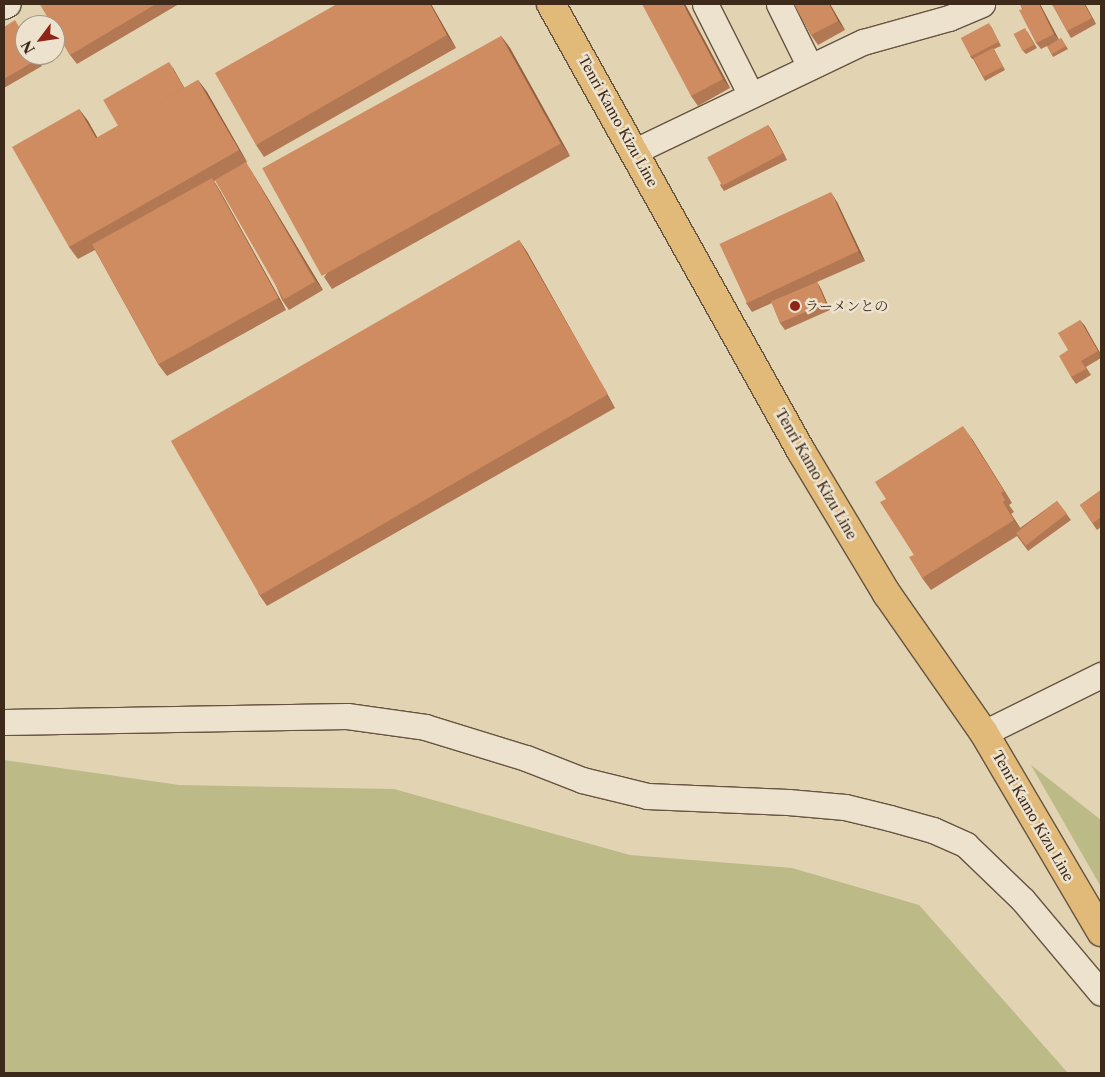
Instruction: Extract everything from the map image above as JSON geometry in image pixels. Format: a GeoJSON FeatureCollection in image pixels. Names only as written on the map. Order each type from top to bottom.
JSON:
{"type":"FeatureCollection","features":[{"type":"Feature","properties":{"kind":"main road","name":"Tenri Kamo Kizu Line"},"geometry":{"type":"LineString","coordinates":[[558,6],[635,151],[801,451],[882,586],[984,732],[1101,932]]}},
{"type":"Feature","properties":{"kind":"street"},"geometry":{"type":"LineString","coordinates":[[4,6],[8,4]]}},
{"type":"Feature","properties":{"kind":"street"},"geometry":{"type":"LineString","coordinates":[[705,4],[752,95]]}},
{"type":"Feature","properties":{"kind":"street"},"geometry":{"type":"LineString","coordinates":[[779,4],[810,67]]}},
{"type":"Feature","properties":{"kind":"street"},"geometry":{"type":"LineString","coordinates":[[635,151],[863,42],[945,11],[982,4]]}},
{"type":"Feature","properties":{"kind":"street"},"geometry":{"type":"LineString","coordinates":[[984,732],[1101,675]]}},
{"type":"Feature","properties":{"kind":"street"},"geometry":{"type":"LineString","coordinates":[[4,722],[347,716],[425,727],[526,758],[582,780],[647,796],[715,801],[788,802],[844,807],[890,818],[933,830],[966,846],[1023,900],[1101,993]]}},
{"type":"Feature","properties":{"kind":"shaded area"},"geometry":{"type":"Polygon","coordinates":[[[4,760],[179,785],[394,789],[630,855],[792,868],[919,905],[1068,1073],[4,1073],[4,760]]]}},
{"type":"Feature","properties":{"kind":"shaded area"},"geometry":{"type":"Polygon","coordinates":[[[1031,765],[1101,820],[1101,887],[1031,765]]]}},
{"type":"Feature","properties":{"kind":"building"},"geometry":{"type":"Polygon","coordinates":[[[40,4],[156,4],[70,55],[65,47],[65,15],[46,15],[40,4]]]}},
{"type":"Feature","properties":{"kind":"building"},"geometry":{"type":"Polygon","coordinates":[[[337,4],[430,4],[447,35],[256,145],[215,73],[337,4]]]}},
{"type":"Feature","properties":{"kind":"building"},"geometry":{"type":"Polygon","coordinates":[[[642,4],[683,4],[723,79],[691,96],[642,4]]]}},
{"type":"Feature","properties":{"kind":"building"},"geometry":{"type":"Polygon","coordinates":[[[794,4],[829,4],[838,21],[811,35],[794,4]]]}},
{"type":"Feature","properties":{"kind":"building"},"geometry":{"type":"Polygon","coordinates":[[[1020,4],[1039,4],[1054,34],[1036,43],[1019,10],[1023,9],[1020,4]]]}},
{"type":"Feature","properties":{"kind":"building"},"geometry":{"type":"Polygon","coordinates":[[[1052,4],[1084,4],[1092,18],[1067,31],[1052,4]]]}},
{"type":"Feature","properties":{"kind":"building"},"geometry":{"type":"Polygon","coordinates":[[[15,20],[15,65],[28,65],[4,79],[4,27],[15,20]]]}},
{"type":"Feature","properties":{"kind":"building"},"geometry":{"type":"Polygon","coordinates":[[[989,23],[999,42],[971,57],[961,38],[989,23]]]}},
{"type":"Feature","properties":{"kind":"building"},"geometry":{"type":"Polygon","coordinates":[[[1025,28],[1034,45],[1022,51],[1014,34],[1025,28]]]}},
{"type":"Feature","properties":{"kind":"building"},"geometry":{"type":"Polygon","coordinates":[[[501,36],[561,144],[322,276],[262,168],[501,36]]]}},
{"type":"Feature","properties":{"kind":"building"},"geometry":{"type":"Polygon","coordinates":[[[1061,38],[1066,46],[1052,54],[1047,46],[1061,38]]]}},
{"type":"Feature","properties":{"kind":"building"},"geometry":{"type":"Polygon","coordinates":[[[993,48],[1003,67],[983,77],[974,58],[993,48]]]}},
{"type":"Feature","properties":{"kind":"building"},"geometry":{"type":"Polygon","coordinates":[[[169,62],[184,88],[118,126],[103,100],[169,62]]]}},
{"type":"Feature","properties":{"kind":"building"},"geometry":{"type":"Polygon","coordinates":[[[198,80],[239,150],[69,247],[12,147],[79,109],[96,138],[198,80]]]}},
{"type":"Feature","properties":{"kind":"building"},"geometry":{"type":"Polygon","coordinates":[[[768,125],[783,153],[722,186],[707,157],[768,125]]]}},
{"type":"Feature","properties":{"kind":"building"},"geometry":{"type":"Polygon","coordinates":[[[246,162],[315,282],[284,300],[215,180],[246,162]]]}},
{"type":"Feature","properties":{"kind":"building"},"geometry":{"type":"Polygon","coordinates":[[[212,178],[278,298],[159,364],[92,244],[212,178]]]}},
{"type":"Feature","properties":{"kind":"building"},"geometry":{"type":"Polygon","coordinates":[[[831,192],[858,251],[747,303],[720,244],[831,192]]]}},
{"type":"Feature","properties":{"kind":"building"},"geometry":{"type":"Polygon","coordinates":[[[519,240],[608,394],[260,595],[171,441],[519,240]]]}},
{"type":"Feature","properties":{"kind":"building"},"geometry":{"type":"Polygon","coordinates":[[[817,282],[826,303],[780,323],[771,302],[817,282]]]}},
{"type":"Feature","properties":{"kind":"building"},"geometry":{"type":"Polygon","coordinates":[[[1080,320],[1098,351],[1081,361],[1086,369],[1071,377],[1059,356],[1068,350],[1058,333],[1080,320]]]}},
{"type":"Feature","properties":{"kind":"building"},"geometry":{"type":"Polygon","coordinates":[[[963,426],[1004,491],[1001,493],[1005,500],[1003,502],[1014,520],[922,578],[909,557],[914,555],[880,502],[886,499],[875,482],[963,426]]]}},
{"type":"Feature","properties":{"kind":"building"},"geometry":{"type":"Polygon","coordinates":[[[1101,490],[1101,517],[1093,523],[1080,505],[1101,490]]]}},
{"type":"Feature","properties":{"kind":"building"},"geometry":{"type":"Polygon","coordinates":[[[1057,501],[1067,514],[1026,546],[1016,533],[1057,501]]]}},
{"type":"Feature","properties":{"kind":"place","name":"ラーメンとの"},"geometry":{"type":"Point","coordinates":[795,306]}}]}
